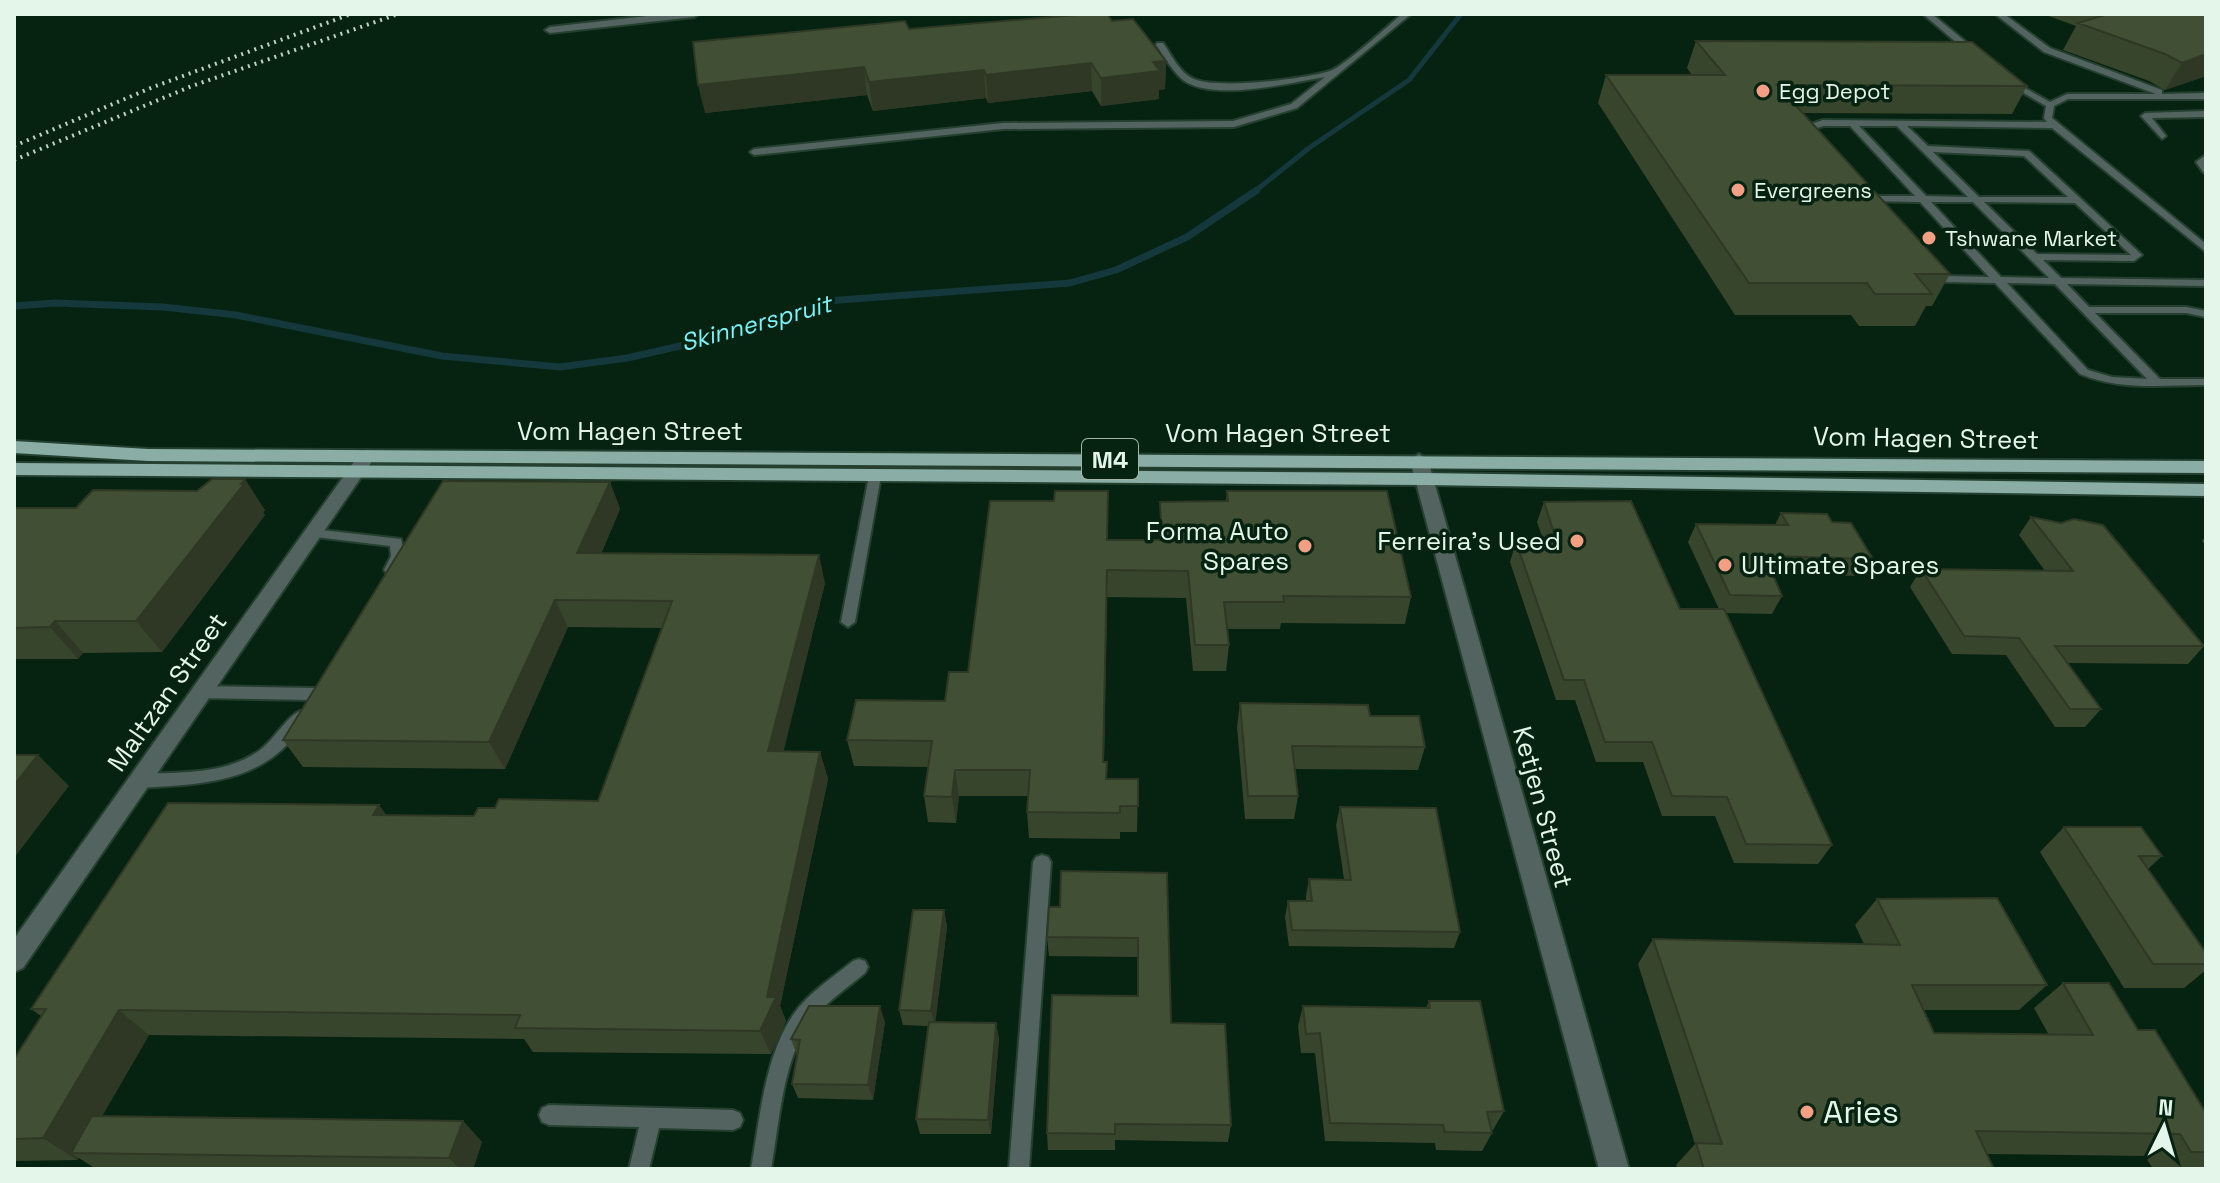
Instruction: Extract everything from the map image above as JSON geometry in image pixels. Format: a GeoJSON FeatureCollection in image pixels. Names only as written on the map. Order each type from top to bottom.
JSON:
{"type":"FeatureCollection","features":[{"type":"Feature","properties":{"kind":"main road","name":"Vom Hagen Street"},"geometry":{"type":"LineString","coordinates":[[14,447],[360,465],[875,476],[2206,467]]}},
{"type":"Feature","properties":{"kind":"main road","name":"Vom Hagen Street"},"geometry":{"type":"LineString","coordinates":[[14,469],[360,465],[1422,470],[2206,490]]}},
{"type":"Feature","properties":{"kind":"street"},"geometry":{"type":"LineString","coordinates":[[550,30],[694,14]]}},
{"type":"Feature","properties":{"kind":"street","name":"Maltzan Street"},"geometry":{"type":"LineString","coordinates":[[14,960],[360,465]]}},
{"type":"Feature","properties":{"kind":"street","name":"Ketjen Street"},"geometry":{"type":"LineString","coordinates":[[1422,470],[1614,1169]]}},
{"type":"Feature","properties":{"kind":"lane"},"geometry":{"type":"LineString","coordinates":[[754,152],[1003,126],[1234,124],[1294,106],[1407,14]]}},
{"type":"Feature","properties":{"kind":"lane"},"geometry":{"type":"LineString","coordinates":[[1927,14],[1983,61]]}},
{"type":"Feature","properties":{"kind":"lane"},"geometry":{"type":"LineString","coordinates":[[1999,14],[2047,50],[2171,97]]}},
{"type":"Feature","properties":{"kind":"lane"},"geometry":{"type":"LineString","coordinates":[[1947,44],[1962,44]]}},
{"type":"Feature","properties":{"kind":"lane"},"geometry":{"type":"LineString","coordinates":[[1160,45],[1186,78],[1199,85],[1244,85],[1335,73]]}},
{"type":"Feature","properties":{"kind":"lane"},"geometry":{"type":"LineString","coordinates":[[2002,76],[2050,105]]}},
{"type":"Feature","properties":{"kind":"lane"},"geometry":{"type":"LineString","coordinates":[[2050,105],[2067,97],[2206,96]]}},
{"type":"Feature","properties":{"kind":"lane"},"geometry":{"type":"LineString","coordinates":[[2157,97],[2181,114]]}},
{"type":"Feature","properties":{"kind":"lane"},"geometry":{"type":"LineString","coordinates":[[2050,105],[2048,118],[2054,125],[2206,249]]}},
{"type":"Feature","properties":{"kind":"lane"},"geometry":{"type":"LineString","coordinates":[[2162,136],[2145,116],[2206,114]]}},
{"type":"Feature","properties":{"kind":"lane"},"geometry":{"type":"LineString","coordinates":[[1852,123],[2084,372],[2094,377],[2206,382]]}},
{"type":"Feature","properties":{"kind":"lane"},"geometry":{"type":"LineString","coordinates":[[1899,123],[2155,381]]}},
{"type":"Feature","properties":{"kind":"lane"},"geometry":{"type":"LineString","coordinates":[[1819,143],[1809,132],[1811,125],[2054,125]]}},
{"type":"Feature","properties":{"kind":"lane"},"geometry":{"type":"LineString","coordinates":[[1924,149],[2026,153],[2137,255],[2134,258],[2034,257]]}},
{"type":"Feature","properties":{"kind":"lane"},"geometry":{"type":"LineString","coordinates":[[2206,158],[2201,162],[2206,170]]}},
{"type":"Feature","properties":{"kind":"lane"},"geometry":{"type":"LineString","coordinates":[[1857,188],[1876,209]]}},
{"type":"Feature","properties":{"kind":"lane"},"geometry":{"type":"LineString","coordinates":[[1867,199],[2079,200]]}},
{"type":"Feature","properties":{"kind":"lane"},"geometry":{"type":"LineString","coordinates":[[1922,263],[1932,274],[1946,279],[2206,283]]}},
{"type":"Feature","properties":{"kind":"lane"},"geometry":{"type":"LineString","coordinates":[[2086,310],[2186,310],[2206,314]]}},
{"type":"Feature","properties":{"kind":"lane"},"geometry":{"type":"LineString","coordinates":[[848,622],[875,476]]}},
{"type":"Feature","properties":{"kind":"lane"},"geometry":{"type":"LineString","coordinates":[[313,533],[396,542],[398,556],[384,585]]}},
{"type":"Feature","properties":{"kind":"lane"},"geometry":{"type":"LineString","coordinates":[[139,781],[220,776],[245,769],[274,747],[295,724],[318,688],[202,692]]}},
{"type":"Feature","properties":{"kind":"lane"},"geometry":{"type":"LineString","coordinates":[[1019,1169],[1042,862]]}},
{"type":"Feature","properties":{"kind":"lane"},"geometry":{"type":"LineString","coordinates":[[761,1169],[789,1043],[813,1005],[859,967]]}},
{"type":"Feature","properties":{"kind":"lane"},"geometry":{"type":"LineString","coordinates":[[549,1115],[733,1120]]}},
{"type":"Feature","properties":{"kind":"lane"},"geometry":{"type":"LineString","coordinates":[[639,1169],[651,1118]]}},
{"type":"Feature","properties":{"kind":"building"},"geometry":{"type":"Polygon","coordinates":[[[1107,14],[1112,21],[1133,19],[1166,61],[1153,62],[1160,71],[1101,78],[1091,63],[986,75],[984,70],[869,82],[864,67],[698,85],[693,42],[905,21],[909,29],[1107,14]]]}},
{"type":"Feature","properties":{"kind":"building"},"geometry":{"type":"Polygon","coordinates":[[[2108,14],[2206,14],[2206,54],[2182,63],[2078,23],[2108,14]]]}},
{"type":"Feature","properties":{"kind":"building"},"geometry":{"type":"Polygon","coordinates":[[[1696,41],[1972,42],[2027,86],[1777,85],[1950,274],[1915,274],[1932,294],[1875,294],[1867,283],[1749,283],[1606,75],[1725,75],[1696,41]]]}},
{"type":"Feature","properties":{"kind":"building"},"geometry":{"type":"Polygon","coordinates":[[[212,479],[245,479],[136,621],[55,621],[50,627],[14,628],[14,508],[76,508],[93,490],[197,491],[212,479]]]}},
{"type":"Feature","properties":{"kind":"building"},"geometry":{"type":"Polygon","coordinates":[[[443,481],[610,482],[577,553],[819,555],[768,751],[820,752],[767,997],[776,997],[760,1031],[515,1028],[520,1015],[119,1010],[43,1138],[14,1139],[14,1059],[46,1009],[31,1009],[168,803],[379,805],[373,815],[474,816],[478,808],[495,808],[499,799],[598,801],[672,601],[555,600],[489,742],[283,740],[443,481]]]}},
{"type":"Feature","properties":{"kind":"building"},"geometry":{"type":"Polygon","coordinates":[[[1055,491],[1108,491],[1107,540],[1162,540],[1160,502],[1228,501],[1227,491],[1387,491],[1411,597],[1283,596],[1284,602],[1224,602],[1229,645],[1195,645],[1188,571],[1107,570],[1103,762],[1107,762],[1106,779],[1138,779],[1138,806],[1120,806],[1120,813],[1027,812],[1030,770],[955,770],[952,797],[924,796],[932,741],[847,740],[856,700],[945,701],[949,672],[968,672],[990,501],[1054,501],[1055,491]]]}},
{"type":"Feature","properties":{"kind":"building"},"geometry":{"type":"Polygon","coordinates":[[[1631,501],[1680,609],[1724,609],[1832,845],[1746,844],[1727,797],[1672,796],[1652,742],[1605,742],[1584,680],[1564,680],[1516,542],[1557,542],[1544,502],[1631,501]]]}},
{"type":"Feature","properties":{"kind":"building"},"geometry":{"type":"Polygon","coordinates":[[[1781,513],[1827,514],[1832,522],[1851,523],[1873,559],[1765,556],[1782,596],[1730,595],[1696,524],[1788,525],[1781,513]]]}},
{"type":"Feature","properties":{"kind":"building"},"geometry":{"type":"Polygon","coordinates":[[[2031,517],[2061,523],[2074,519],[2103,525],[2204,646],[2055,646],[2101,709],[2070,709],[2019,638],[1964,636],[1921,569],[2073,571],[2031,517]]]}},
{"type":"Feature","properties":{"kind":"building"},"geometry":{"type":"Polygon","coordinates":[[[1240,703],[1368,705],[1370,716],[1419,716],[1425,747],[1292,746],[1298,796],[1248,796],[1240,703]]]}},
{"type":"Feature","properties":{"kind":"building"},"geometry":{"type":"Polygon","coordinates":[[[14,755],[38,755],[14,785],[14,755]]]}},
{"type":"Feature","properties":{"kind":"building"},"geometry":{"type":"Polygon","coordinates":[[[1340,807],[1436,808],[1460,932],[1292,930],[1288,901],[1312,901],[1309,879],[1351,880],[1340,807]]]}},
{"type":"Feature","properties":{"kind":"building"},"geometry":{"type":"Polygon","coordinates":[[[2064,827],[2141,827],[2162,856],[2139,856],[2206,953],[2206,964],[2153,964],[2064,827]]]}},
{"type":"Feature","properties":{"kind":"building"},"geometry":{"type":"Polygon","coordinates":[[[1061,871],[1167,873],[1171,1023],[1225,1024],[1231,1125],[1115,1124],[1115,1134],[1047,1133],[1052,995],[1138,996],[1138,938],[1047,937],[1049,907],[1060,907],[1061,871]]]}},
{"type":"Feature","properties":{"kind":"building"},"geometry":{"type":"Polygon","coordinates":[[[1997,898],[2047,985],[1912,985],[1934,1033],[2093,1035],[2063,983],[2109,983],[2138,1030],[2155,1030],[2206,1113],[2206,1152],[2191,1152],[2180,1134],[1976,1131],[1994,1169],[1704,1169],[1696,1143],[1722,1144],[1653,939],[1900,945],[1877,899],[1997,898]]]}},
{"type":"Feature","properties":{"kind":"building"},"geometry":{"type":"Polygon","coordinates":[[[913,910],[944,910],[931,1011],[899,1010],[913,910]]]}},
{"type":"Feature","properties":{"kind":"building"},"geometry":{"type":"Polygon","coordinates":[[[1429,1001],[1480,1001],[1504,1111],[1487,1112],[1492,1133],[1445,1132],[1443,1125],[1330,1123],[1320,1033],[1306,1034],[1303,1006],[1430,1008],[1429,1001]]]}},
{"type":"Feature","properties":{"kind":"building"},"geometry":{"type":"Polygon","coordinates":[[[809,1006],[880,1006],[868,1085],[792,1084],[800,1040],[791,1039],[809,1006]]]}},
{"type":"Feature","properties":{"kind":"building"},"geometry":{"type":"Polygon","coordinates":[[[929,1022],[996,1023],[988,1120],[916,1119],[929,1022]]]}},
{"type":"Feature","properties":{"kind":"building"},"geometry":{"type":"Polygon","coordinates":[[[92,1116],[463,1121],[449,1158],[71,1153],[92,1116]]]}},
{"type":"Feature","properties":{"kind":"waterway","name":"Skinnerspruit"},"geometry":{"type":"LineString","coordinates":[[1254,192],[1309,148],[1409,80],[1461,14]]}},
{"type":"Feature","properties":{"kind":"waterway","name":"Skinnerspruit"},"geometry":{"type":"LineString","coordinates":[[14,306],[55,303],[163,307],[236,315],[442,356],[560,367],[627,358],[729,335],[826,301],[1070,283],[1116,270],[1187,237],[1257,190]]}},
{"type":"Feature","properties":{"kind":"railway"},"geometry":{"type":"LineString","coordinates":[[14,146],[153,87],[351,14]]}},
{"type":"Feature","properties":{"kind":"railway"},"geometry":{"type":"LineString","coordinates":[[14,160],[192,86],[398,14]]}},
{"type":"Feature","properties":{"kind":"place","name":"Egg Depot"},"geometry":{"type":"Point","coordinates":[1763,91]}},
{"type":"Feature","properties":{"kind":"place","name":"Evergreens"},"geometry":{"type":"Point","coordinates":[1738,190]}},
{"type":"Feature","properties":{"kind":"place","name":"Tshwane Market"},"geometry":{"type":"Point","coordinates":[1929,238]}},
{"type":"Feature","properties":{"kind":"place","name":"Ferreira's Used"},"geometry":{"type":"Point","coordinates":[1577,541]}},
{"type":"Feature","properties":{"kind":"place","name":"Forma Auto Spares"},"geometry":{"type":"Point","coordinates":[1305,546]}},
{"type":"Feature","properties":{"kind":"place","name":"Ultimate Spares"},"geometry":{"type":"Point","coordinates":[1725,565]}},
{"type":"Feature","properties":{"kind":"place","name":"Aries"},"geometry":{"type":"Point","coordinates":[1807,1112]}}]}
